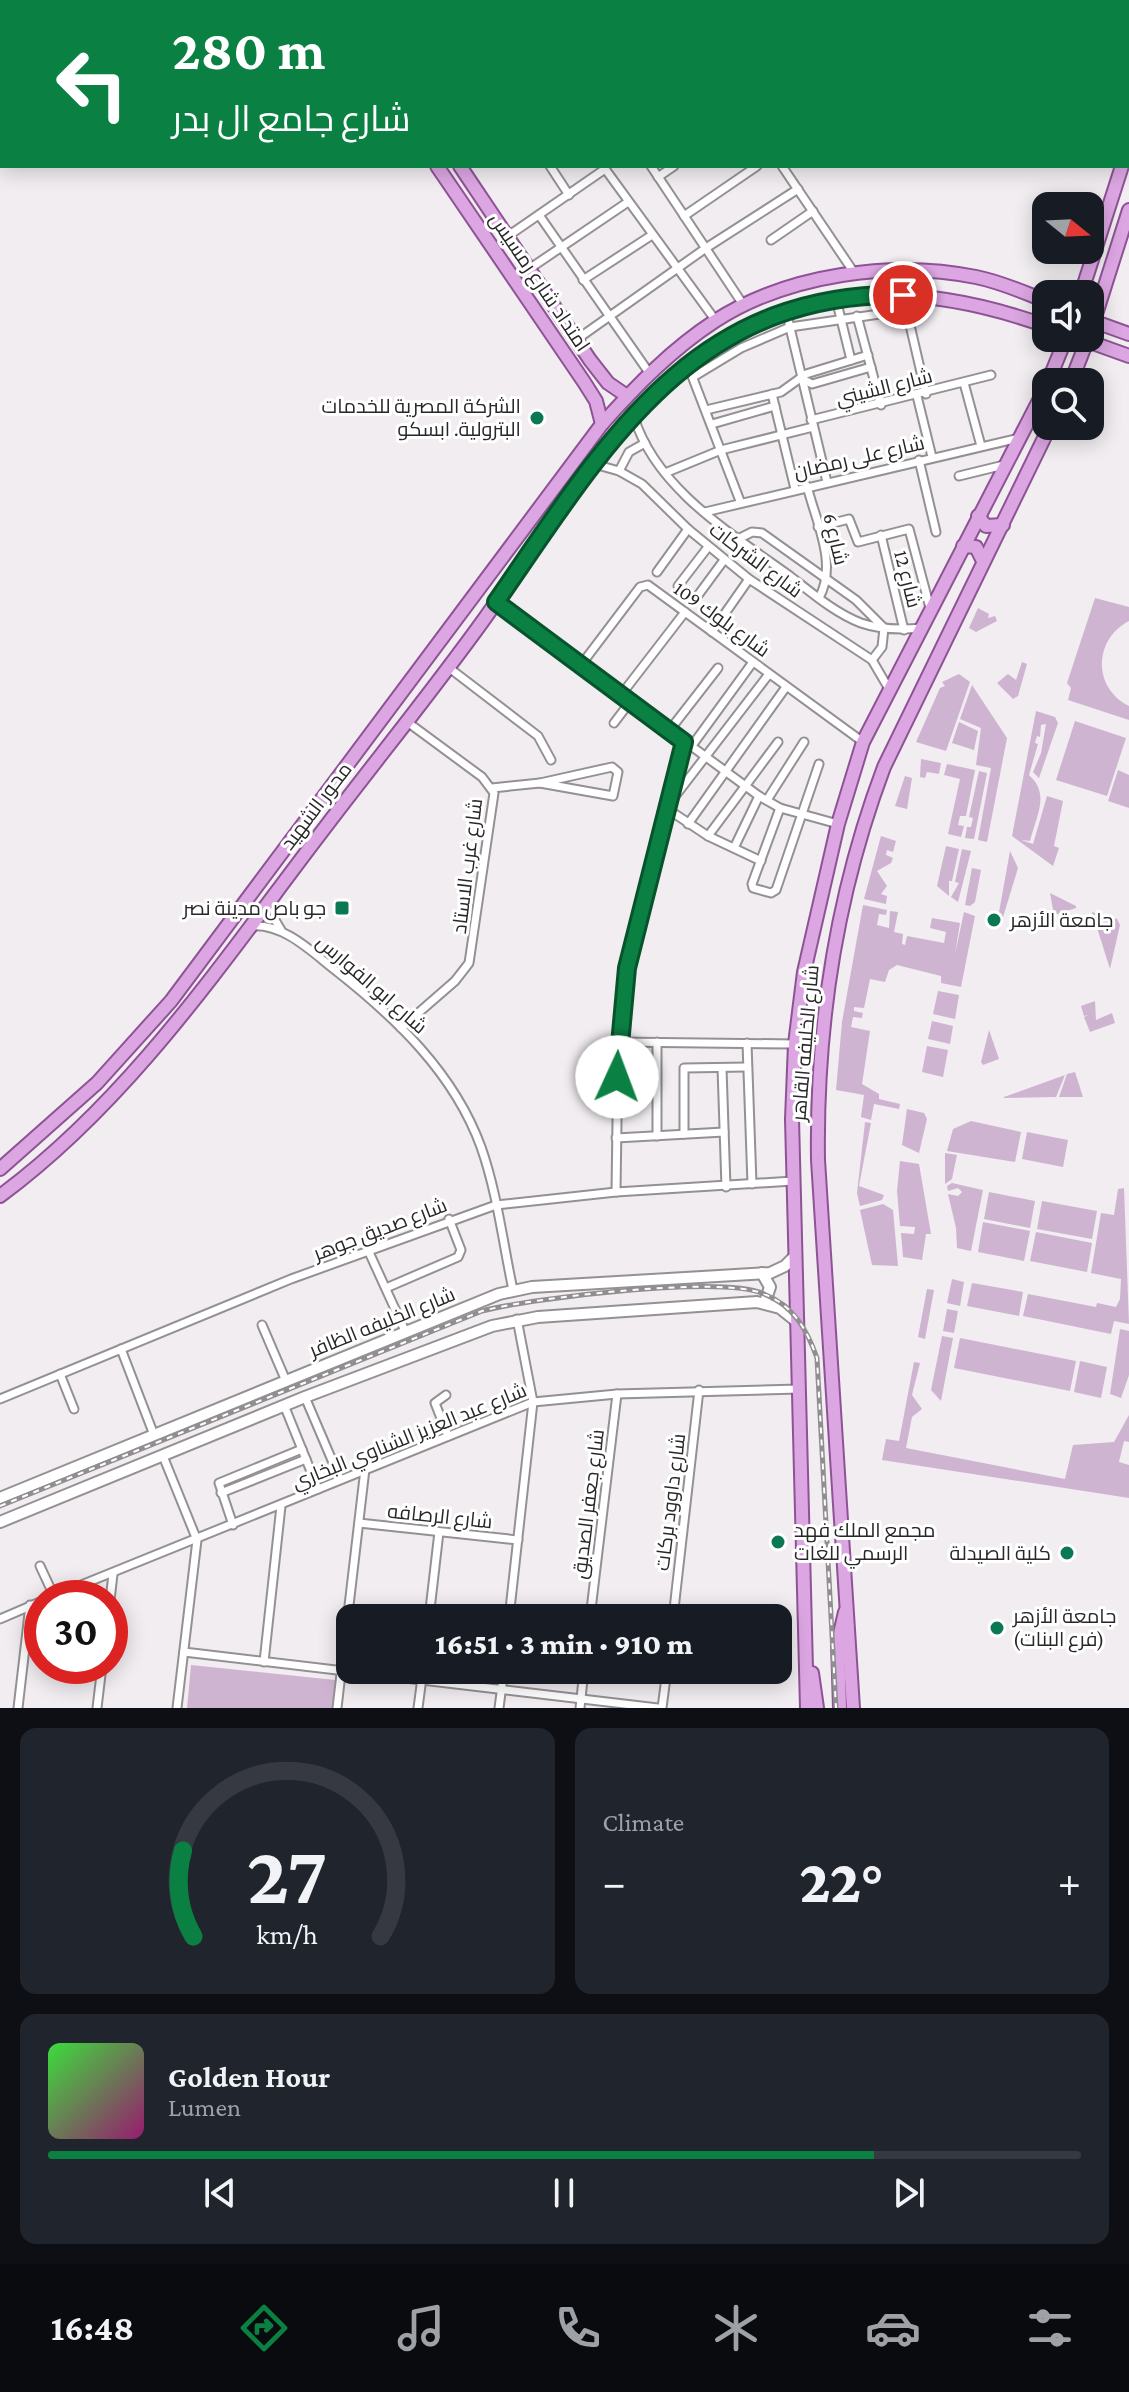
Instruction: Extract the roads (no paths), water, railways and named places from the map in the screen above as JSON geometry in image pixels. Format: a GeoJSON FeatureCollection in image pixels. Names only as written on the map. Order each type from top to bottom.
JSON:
{"type":"FeatureCollection","features":[{"type":"Feature","properties":{"kind":"main road","name":"امتداد شارع رمسيس"},"geometry":{"type":"LineString","coordinates":[[438,168],[596,401],[602,424]]}},
{"type":"Feature","properties":{"kind":"main road","name":"امتداد شارع رمسيس"},"geometry":{"type":"LineString","coordinates":[[462,168],[590,360],[608,383],[627,396]]}},
{"type":"Feature","properties":{"kind":"main road"},"geometry":{"type":"LineString","coordinates":[[1085,280],[1121,168]]}},
{"type":"Feature","properties":{"kind":"main road"},"geometry":{"type":"LineString","coordinates":[[1104,284],[1129,210]]}},
{"type":"Feature","properties":{"kind":"main road","name":"محور الشهيد"},"geometry":{"type":"LineString","coordinates":[[0,1169],[97,1083],[171,1001],[602,424],[650,374],[716,321],[744,306],[803,285],[899,270],[959,274],[1000,283],[1032,296]]}},
{"type":"Feature","properties":{"kind":"main road"},"geometry":{"type":"LineString","coordinates":[[803,285],[798,297],[805,305]]}},
{"type":"Feature","properties":{"kind":"main road","name":"محور الشهيد"},"geometry":{"type":"LineString","coordinates":[[0,1196],[63,1144],[106,1102],[173,1026],[470,639],[594,464],[633,414],[687,364],[728,338],[786,311],[836,299],[903,295],[961,300],[1032,322]]}},
{"type":"Feature","properties":{"kind":"main road"},"geometry":{"type":"LineString","coordinates":[[716,321],[725,327],[728,338]]}},
{"type":"Feature","properties":{"kind":"main road"},"geometry":{"type":"LineString","coordinates":[[1104,333],[1129,334]]}},
{"type":"Feature","properties":{"kind":"main road"},"geometry":{"type":"LineString","coordinates":[[1104,341],[1129,356]]}},
{"type":"Feature","properties":{"kind":"main road"},"geometry":{"type":"LineString","coordinates":[[576,370],[590,360]]}},
{"type":"Feature","properties":{"kind":"main road","name":"شارع الخليفه القاهر"},"geometry":{"type":"LineString","coordinates":[[807,1658],[793,1181],[795,1044],[804,972],[838,824],[863,742],[1032,415]]}},
{"type":"Feature","properties":{"kind":"main road","name":"شارع الخليفه القاهر"},"geometry":{"type":"LineString","coordinates":[[853,1708],[818,1160],[817,1100],[829,977],[863,827],[884,767],[1043,440]]}},
{"type":"Feature","properties":{"kind":"main road"},"geometry":{"type":"LineString","coordinates":[[978,516],[986,526],[1003,525]]}},
{"type":"Feature","properties":{"kind":"main road"},"geometry":{"type":"LineString","coordinates":[[963,546],[976,547],[983,561]]}},
{"type":"Feature","properties":{"kind":"main road"},"geometry":{"type":"LineString","coordinates":[[467,607],[475,615],[486,617]]}},
{"type":"Feature","properties":{"kind":"main road"},"geometry":{"type":"LineString","coordinates":[[455,623],[464,627],[470,639]]}},
{"type":"Feature","properties":{"kind":"main road"},"geometry":{"type":"LineString","coordinates":[[814,924],[824,933],[838,930]]}},
{"type":"Feature","properties":{"kind":"main road"},"geometry":{"type":"LineString","coordinates":[[804,972],[817,965],[829,977]]}},
{"type":"Feature","properties":{"kind":"main road"},"geometry":{"type":"LineString","coordinates":[[840,1708],[838,1642],[848,1607]]}},
{"type":"Feature","properties":{"kind":"main road"},"geometry":{"type":"LineString","coordinates":[[807,1658],[807,1708]]}},
{"type":"Feature","properties":{"kind":"main road"},"geometry":{"type":"LineString","coordinates":[[807,1658],[817,1708]]}},
{"type":"Feature","properties":{"kind":"street"},"geometry":{"type":"LineString","coordinates":[[551,168],[569,195]]}},
{"type":"Feature","properties":{"kind":"street"},"geometry":{"type":"LineString","coordinates":[[652,168],[744,306]]}},
{"type":"Feature","properties":{"kind":"street"},"geometry":{"type":"LineString","coordinates":[[658,177],[671,168]]}},
{"type":"Feature","properties":{"kind":"street"},"geometry":{"type":"LineString","coordinates":[[684,216],[754,168]]}},
{"type":"Feature","properties":{"kind":"street"},"geometry":{"type":"LineString","coordinates":[[783,168],[855,275]]}},
{"type":"Feature","properties":{"kind":"street"},"geometry":{"type":"LineString","coordinates":[[508,236],[605,169],[716,321]]}},
{"type":"Feature","properties":{"kind":"street"},"geometry":{"type":"LineString","coordinates":[[576,340],[706,248],[798,189]]}},
{"type":"Feature","properties":{"kind":"street"},"geometry":{"type":"LineString","coordinates":[[529,269],[628,202]]}},
{"type":"Feature","properties":{"kind":"street"},"geometry":{"type":"LineString","coordinates":[[771,240],[813,211]]}},
{"type":"Feature","properties":{"kind":"street"},"geometry":{"type":"LineString","coordinates":[[539,215],[650,374]]}},
{"type":"Feature","properties":{"kind":"street"},"geometry":{"type":"LineString","coordinates":[[583,280],[652,235]]}},
{"type":"Feature","properties":{"kind":"street"},"geometry":{"type":"LineString","coordinates":[[903,295],[926,394]]}},
{"type":"Feature","properties":{"kind":"street"},"geometry":{"type":"LineString","coordinates":[[836,299],[851,360]]}},
{"type":"Feature","properties":{"kind":"street"},"geometry":{"type":"LineString","coordinates":[[693,377],[741,348],[790,327],[907,310]]}},
{"type":"Feature","properties":{"kind":"street"},"geometry":{"type":"LineString","coordinates":[[786,311],[827,482]]}},
{"type":"Feature","properties":{"kind":"street"},"geometry":{"type":"LineString","coordinates":[[857,316],[881,405]]}},
{"type":"Feature","properties":{"kind":"street"},"geometry":{"type":"LineString","coordinates":[[706,410],[772,394],[801,378],[868,355]]}},
{"type":"Feature","properties":{"kind":"street"},"geometry":{"type":"LineString","coordinates":[[687,364],[740,501]]}},
{"type":"Feature","properties":{"kind":"street"},"geometry":{"type":"LineString","coordinates":[[801,378],[812,384],[871,367]]}},
{"type":"Feature","properties":{"kind":"street","name":"شارع الشيني"},"geometry":{"type":"LineString","coordinates":[[665,473],[721,450],[991,375]]}},
{"type":"Feature","properties":{"kind":"street","name":"شارع الشيني"},"geometry":{"type":"LineString","coordinates":[[964,383],[981,446]]}},
{"type":"Feature","properties":{"kind":"street"},"geometry":{"type":"LineString","coordinates":[[772,394],[795,489]]}},
{"type":"Feature","properties":{"kind":"street"},"geometry":{"type":"LineString","coordinates":[[917,396],[932,457]]}},
{"type":"Feature","properties":{"kind":"street"},"geometry":{"type":"LineString","coordinates":[[712,424],[775,406]]}},
{"type":"Feature","properties":{"kind":"street","name":"شارع الشركات"},"geometry":{"type":"LineString","coordinates":[[633,414],[645,443],[665,473],[738,539],[819,598],[855,620],[884,628],[922,628]]}},
{"type":"Feature","properties":{"kind":"street","name":"شارع على رمضان"},"geometry":{"type":"LineString","coordinates":[[705,512],[740,501],[1021,438]]}},
{"type":"Feature","properties":{"kind":"street"},"geometry":{"type":"LineString","coordinates":[[619,471],[629,452],[645,443]]}},
{"type":"Feature","properties":{"kind":"street"},"geometry":{"type":"LineString","coordinates":[[919,460],[936,532]]}},
{"type":"Feature","properties":{"kind":"street","name":"شارع الشركات"},"geometry":{"type":"LineString","coordinates":[[594,464],[619,471],[642,484],[724,560],[872,660],[881,669],[890,691]]}},
{"type":"Feature","properties":{"kind":"street"},"geometry":{"type":"LineString","coordinates":[[959,476],[1006,465]]}},
{"type":"Feature","properties":{"kind":"street","name":"شارع 6"},"geometry":{"type":"LineString","coordinates":[[807,486],[828,579],[819,598]]}},
{"type":"Feature","properties":{"kind":"street"},"geometry":{"type":"LineString","coordinates":[[818,527],[848,519],[856,542],[906,528],[911,531],[930,611]]}},
{"type":"Feature","properties":{"kind":"street"},"geometry":{"type":"LineString","coordinates":[[657,572],[688,529]]}},
{"type":"Feature","properties":{"kind":"street"},"geometry":{"type":"LineString","coordinates":[[738,539],[752,532],[762,533],[828,579],[884,628],[882,647],[872,660]]}},
{"type":"Feature","properties":{"kind":"street","name":"شارع 12"},"geometry":{"type":"LineString","coordinates":[[881,535],[904,630]]}},
{"type":"Feature","properties":{"kind":"street"},"geometry":{"type":"LineString","coordinates":[[678,586],[708,547]]}},
{"type":"Feature","properties":{"kind":"street"},"geometry":{"type":"LineString","coordinates":[[696,598],[724,560]]}},
{"type":"Feature","properties":{"kind":"street"},"geometry":{"type":"LineString","coordinates":[[712,632],[749,579]]}},
{"type":"Feature","properties":{"kind":"street","name":"شارع بلوك 109"},"geometry":{"type":"LineString","coordinates":[[581,665],[642,585],[648,585],[863,742]]}},
{"type":"Feature","properties":{"kind":"street"},"geometry":{"type":"LineString","coordinates":[[496,602],[744,786],[780,808],[838,824]]}},
{"type":"Feature","properties":{"kind":"street"},"geometry":{"type":"LineString","coordinates":[[621,695],[685,612]]}},
{"type":"Feature","properties":{"kind":"street"},"geometry":{"type":"LineString","coordinates":[[616,1192],[619,1042],[627,968],[666,808],[687,744],[753,662]]}},
{"type":"Feature","properties":{"kind":"street"},"geometry":{"type":"LineString","coordinates":[[448,667],[538,736],[551,760]]}},
{"type":"Feature","properties":{"kind":"street"},"geometry":{"type":"LineString","coordinates":[[669,731],[718,668]]}},
{"type":"Feature","properties":{"kind":"street"},"geometry":{"type":"LineString","coordinates":[[666,808],[769,674]]}},
{"type":"Feature","properties":{"kind":"street"},"geometry":{"type":"LineString","coordinates":[[688,824],[786,687]]}},
{"type":"Feature","properties":{"kind":"street"},"geometry":{"type":"LineString","coordinates":[[614,723],[630,702]]}},
{"type":"Feature","properties":{"kind":"street","name":"شارع غرب الاستاد"},"geometry":{"type":"LineString","coordinates":[[401,1028],[455,981],[469,963],[493,799],[492,788],[406,721]]}},
{"type":"Feature","properties":{"kind":"street"},"geometry":{"type":"LineString","coordinates":[[708,836],[778,742]]}},
{"type":"Feature","properties":{"kind":"street"},"geometry":{"type":"LineString","coordinates":[[734,848],[763,798],[804,742]]}},
{"type":"Feature","properties":{"kind":"street"},"geometry":{"type":"LineString","coordinates":[[780,808],[752,887],[774,892],[819,764]]}},
{"type":"Feature","properties":{"kind":"street"},"geometry":{"type":"LineString","coordinates":[[492,788],[540,783],[612,767],[618,770],[613,796],[540,783]]}},
{"type":"Feature","properties":{"kind":"street"},"geometry":{"type":"LineString","coordinates":[[666,808],[708,836],[761,861]]}},
{"type":"Feature","properties":{"kind":"street"},"geometry":{"type":"LineString","coordinates":[[272,899],[275,920],[283,932]]}},
{"type":"Feature","properties":{"kind":"street","name":"شارع ابو الفوارس"},"geometry":{"type":"LineString","coordinates":[[251,926],[283,932],[342,975],[401,1028],[440,1071],[467,1115],[481,1149],[513,1290]]}},
{"type":"Feature","properties":{"kind":"street"},"geometry":{"type":"LineString","coordinates":[[619,1042],[795,1044]]}},
{"type":"Feature","properties":{"kind":"street"},"geometry":{"type":"LineString","coordinates":[[657,1042],[657,1136]]}},
{"type":"Feature","properties":{"kind":"street"},"geometry":{"type":"LineString","coordinates":[[747,1043],[752,1184]]}},
{"type":"Feature","properties":{"kind":"street"},"geometry":{"type":"LineString","coordinates":[[684,1134],[684,1068],[747,1067]]}},
{"type":"Feature","properties":{"kind":"street"},"geometry":{"type":"LineString","coordinates":[[722,1068],[726,1187]]}},
{"type":"Feature","properties":{"kind":"street"},"geometry":{"type":"LineString","coordinates":[[616,1138],[724,1132]]}},
{"type":"Feature","properties":{"kind":"street","name":"شارع صديق جوهر"},"geometry":{"type":"LineString","coordinates":[[0,1399],[368,1250],[496,1205],[616,1192],[793,1181]]}},
{"type":"Feature","properties":{"kind":"street"},"geometry":{"type":"LineString","coordinates":[[386,1288],[458,1257],[461,1250],[449,1219]]}},
{"type":"Feature","properties":{"kind":"street"},"geometry":{"type":"LineString","coordinates":[[368,1250],[406,1333]]}},
{"type":"Feature","properties":{"kind":"street","name":"شارع الخليفه الظافر"},"geometry":{"type":"LineString","coordinates":[[0,1498],[513,1290],[762,1273],[780,1269],[794,1257]]}},
{"type":"Feature","properties":{"kind":"street"},"geometry":{"type":"LineString","coordinates":[[762,1273],[770,1287],[765,1302],[780,1308],[795,1320]]}},
{"type":"Feature","properties":{"kind":"street","name":"شارع الخليفه الظافر"},"geometry":{"type":"LineString","coordinates":[[0,1522],[284,1405],[517,1319],[765,1302]]}},
{"type":"Feature","properties":{"kind":"street"},"geometry":{"type":"LineString","coordinates":[[511,1604],[533,1402],[517,1319]]}},
{"type":"Feature","properties":{"kind":"street"},"geometry":{"type":"LineString","coordinates":[[262,1325],[286,1381]]}},
{"type":"Feature","properties":{"kind":"street"},"geometry":{"type":"LineString","coordinates":[[121,1349],[154,1435]]}},
{"type":"Feature","properties":{"kind":"street"},"geometry":{"type":"LineString","coordinates":[[330,1363],[338,1384]]}},
{"type":"Feature","properties":{"kind":"street"},"geometry":{"type":"LineString","coordinates":[[60,1374],[74,1409]]}},
{"type":"Feature","properties":{"kind":"street","name":"شارع عبد العزيز الشناوي البخاري"},"geometry":{"type":"LineString","coordinates":[[97,1580],[533,1402],[617,1394],[799,1389]]}},
{"type":"Feature","properties":{"kind":"street","name":"شارع داوود بركات"},"geometry":{"type":"LineString","coordinates":[[675,1604],[699,1390]]}},
{"type":"Feature","properties":{"kind":"street","name":"شارع جعفر الصديق"},"geometry":{"type":"LineString","coordinates":[[592,1604],[617,1394]]}},
{"type":"Feature","properties":{"kind":"street"},"geometry":{"type":"LineString","coordinates":[[446,1395],[435,1403],[448,1436]]}},
{"type":"Feature","properties":{"kind":"street"},"geometry":{"type":"LineString","coordinates":[[305,1397],[340,1479]]}},
{"type":"Feature","properties":{"kind":"street"},"geometry":{"type":"LineString","coordinates":[[284,1405],[318,1489]]}},
{"type":"Feature","properties":{"kind":"street"},"geometry":{"type":"LineString","coordinates":[[233,1525],[221,1493],[221,1481],[302,1449]]}},
{"type":"Feature","properties":{"kind":"street"},"geometry":{"type":"LineString","coordinates":[[163,1456],[197,1540],[177,1708]]}},
{"type":"Feature","properties":{"kind":"street"},"geometry":{"type":"LineString","coordinates":[[221,1493],[306,1459]]}},
{"type":"Feature","properties":{"kind":"street"},"geometry":{"type":"LineString","coordinates":[[349,1604],[365,1469]]}},
{"type":"Feature","properties":{"kind":"street"},"geometry":{"type":"LineString","coordinates":[[264,1662],[281,1506]]}},
{"type":"Feature","properties":{"kind":"street","name":"شارع الرصافه"},"geometry":{"type":"LineString","coordinates":[[359,1523],[518,1540]]}},
{"type":"Feature","properties":{"kind":"street"},"geometry":{"type":"LineString","coordinates":[[431,1604],[439,1532]]}},
{"type":"Feature","properties":{"kind":"street"},"geometry":{"type":"LineString","coordinates":[[40,1566],[45,1580]]}},
{"type":"Feature","properties":{"kind":"street"},"geometry":{"type":"LineString","coordinates":[[112,1580],[113,1574]]}},
{"type":"Feature","properties":{"kind":"street"},"geometry":{"type":"LineString","coordinates":[[0,1619],[24,1608]]}},
{"type":"Feature","properties":{"kind":"street"},"geometry":{"type":"LineString","coordinates":[[184,1652],[336,1670]]}},
{"type":"Feature","properties":{"kind":"street"},"geometry":{"type":"LineString","coordinates":[[18,1708],[24,1656]]}},
{"type":"Feature","properties":{"kind":"street"},"geometry":{"type":"LineString","coordinates":[[97,1708],[100,1684]]}},
{"type":"Feature","properties":{"kind":"street"},"geometry":{"type":"LineString","coordinates":[[337,1708],[340,1684]]}},
{"type":"Feature","properties":{"kind":"street"},"geometry":{"type":"LineString","coordinates":[[418,1708],[421,1684]]}},
{"type":"Feature","properties":{"kind":"street"},"geometry":{"type":"LineString","coordinates":[[454,1684],[580,1704],[660,1708],[664,1684]]}},
{"type":"Feature","properties":{"kind":"street"},"geometry":{"type":"LineString","coordinates":[[499,1708],[502,1684]]}},
{"type":"Feature","properties":{"kind":"street"},"geometry":{"type":"LineString","coordinates":[[580,1704],[582,1684]]}},
{"type":"Feature","properties":{"kind":"railway"},"geometry":{"type":"LineString","coordinates":[[0,1506],[482,1311],[626,1290],[710,1287],[764,1294],[784,1305],[798,1320],[817,1358],[836,1708]]}},
{"type":"Feature","properties":{"kind":"place","name":"الشركة المصرية للخدمات البترولية. ابسكو"},"geometry":{"type":"Point","coordinates":[537,418]}},
{"type":"Feature","properties":{"kind":"place","name":"جو باص مدينة نصر"},"geometry":{"type":"Point","coordinates":[342,908]}},
{"type":"Feature","properties":{"kind":"place","name":"جامعة الأزهر"},"geometry":{"type":"Point","coordinates":[994,920]}},
{"type":"Feature","properties":{"kind":"place","name":"مجمع الملك فهد الرسمي للغات"},"geometry":{"type":"Point","coordinates":[778,1542]}},
{"type":"Feature","properties":{"kind":"place","name":"كلية الصيدلة"},"geometry":{"type":"Point","coordinates":[1067,1553]}},
{"type":"Feature","properties":{"kind":"place","name":"جامعة الأزهر (فرع البنات)"},"geometry":{"type":"Point","coordinates":[997,1628]}}]}
